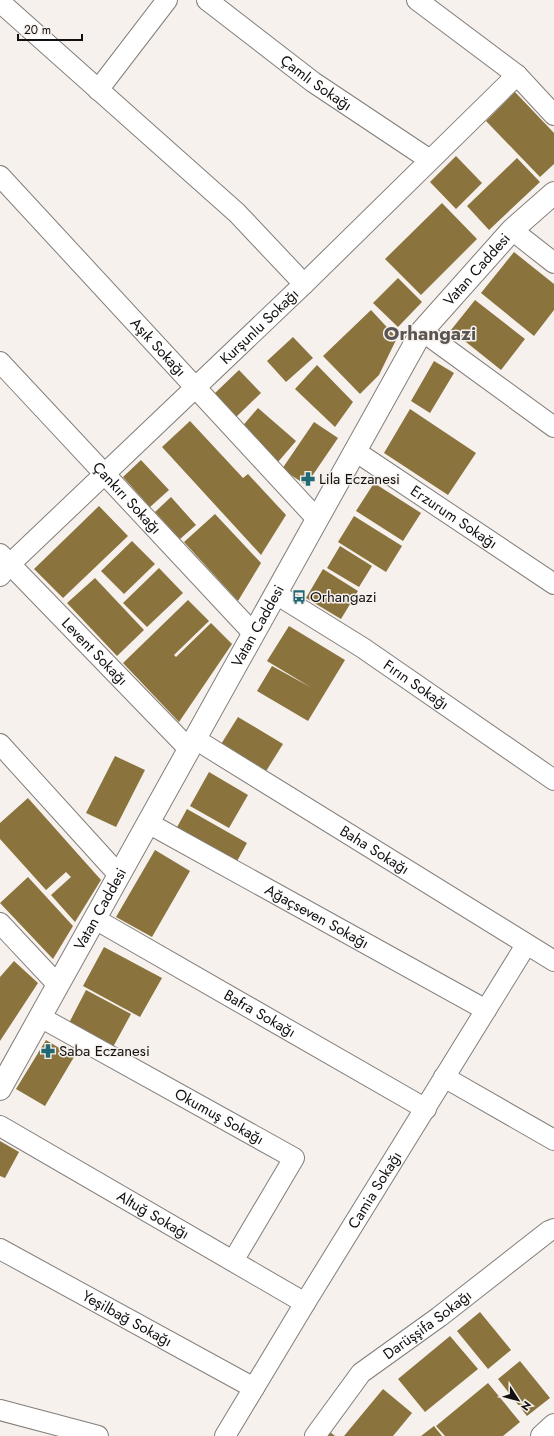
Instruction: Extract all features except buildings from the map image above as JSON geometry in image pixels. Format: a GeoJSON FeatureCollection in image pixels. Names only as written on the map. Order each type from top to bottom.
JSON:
{"type":"FeatureCollection","features":[{"type":"Feature","properties":{"kind":"street"},"geometry":{"type":"LineString","coordinates":[[98,90],[167,0]]}},
{"type":"Feature","properties":{"kind":"street","name":"Çamlı Sokağı"},"geometry":{"type":"LineString","coordinates":[[207,0],[313,82],[430,160]]}},
{"type":"Feature","properties":{"kind":"street"},"geometry":{"type":"LineString","coordinates":[[417,0],[518,74],[554,115]]}},
{"type":"Feature","properties":{"kind":"street"},"geometry":{"type":"LineString","coordinates":[[0,2],[237,213],[304,284]]}},
{"type":"Feature","properties":{"kind":"street","name":"Kurşunlu Sokağı"},"geometry":{"type":"LineString","coordinates":[[3,565],[105,475],[304,284],[518,74]]}},
{"type":"Feature","properties":{"kind":"street","name":"Aşık Sokağı"},"geometry":{"type":"LineString","coordinates":[[0,176],[317,519]]}},
{"type":"Feature","properties":{"kind":"street","name":"Vatan Caddesi"},"geometry":{"type":"LineString","coordinates":[[2,1081],[40,1018],[422,331],[512,230],[554,193]]}},
{"type":"Feature","properties":{"kind":"street"},"geometry":{"type":"LineString","coordinates":[[512,230],[554,263]]}},
{"type":"Feature","properties":{"kind":"street"},"geometry":{"type":"LineString","coordinates":[[422,331],[554,427]]}},
{"type":"Feature","properties":{"kind":"street","name":"Çankırı Sokağı"},"geometry":{"type":"LineString","coordinates":[[0,362],[254,633]]}},
{"type":"Feature","properties":{"kind":"street","name":"Erzurum Sokağı"},"geometry":{"type":"LineString","coordinates":[[355,451],[554,584]]}},
{"type":"Feature","properties":{"kind":"street","name":"Levent Sokağı"},"geometry":{"type":"LineString","coordinates":[[3,565],[192,744]]}},
{"type":"Feature","properties":{"kind":"street","name":"Fırın Sokağı"},"geometry":{"type":"LineString","coordinates":[[276,594],[363,648],[554,780]]}},
{"type":"Feature","properties":{"kind":"street"},"geometry":{"type":"LineString","coordinates":[[0,744],[119,875]]}},
{"type":"Feature","properties":{"kind":"street","name":"Baha Sokağı"},"geometry":{"type":"LineString","coordinates":[[192,744],[554,962]]}},
{"type":"Feature","properties":{"kind":"street","name":"Ağaçseven Sokağı"},"geometry":{"type":"LineString","coordinates":[[148,824],[486,1010]]}},
{"type":"Feature","properties":{"kind":"street","name":"Bafra Sokağı"},"geometry":{"type":"LineString","coordinates":[[95,918],[426,1109]]}},
{"type":"Feature","properties":{"kind":"street"},"geometry":{"type":"LineString","coordinates":[[0,923],[58,985]]}},
{"type":"Feature","properties":{"kind":"street","name":"Camia Sokağı"},"geometry":{"type":"LineString","coordinates":[[226,1436],[305,1303],[526,945]]}},
{"type":"Feature","properties":{"kind":"street","name":"Okumuş Sokağı"},"geometry":{"type":"LineString","coordinates":[[40,1018],[294,1158],[233,1262]]}},
{"type":"Feature","properties":{"kind":"street"},"geometry":{"type":"LineString","coordinates":[[444,1077],[554,1140]]}},
{"type":"Feature","properties":{"kind":"street","name":"Altuğ Sokağı"},"geometry":{"type":"LineString","coordinates":[[0,1126],[305,1303]]}},
{"type":"Feature","properties":{"kind":"street","name":"Darüşşifa Sokağı"},"geometry":{"type":"LineString","coordinates":[[315,1436],[361,1373],[439,1317],[554,1229]]}},
{"type":"Feature","properties":{"kind":"street","name":"Yeşilbağ Sokağı"},"geometry":{"type":"LineString","coordinates":[[0,1249],[254,1388]]}},
{"type":"Feature","properties":{"kind":"street"},"geometry":{"type":"LineString","coordinates":[[0,1410],[98,1436]]}},
{"type":"Feature","properties":{"kind":"street"},"geometry":{"type":"LineString","coordinates":[[542,1436],[554,1425]]}},
{"type":"Feature","properties":{"kind":"place","name":"Lila Eczanesi"},"geometry":{"type":"Point","coordinates":[308,479]}},
{"type":"Feature","properties":{"kind":"place","name":"Orhangazi"},"geometry":{"type":"Point","coordinates":[299,597]}},
{"type":"Feature","properties":{"kind":"place","name":"Saba Eczanesi"},"geometry":{"type":"Point","coordinates":[48,1051]}},
{"type":"Feature","properties":{"kind":"district","name":"Orhangazi"},"geometry":{"type":"Point","coordinates":[430,333]}}]}
